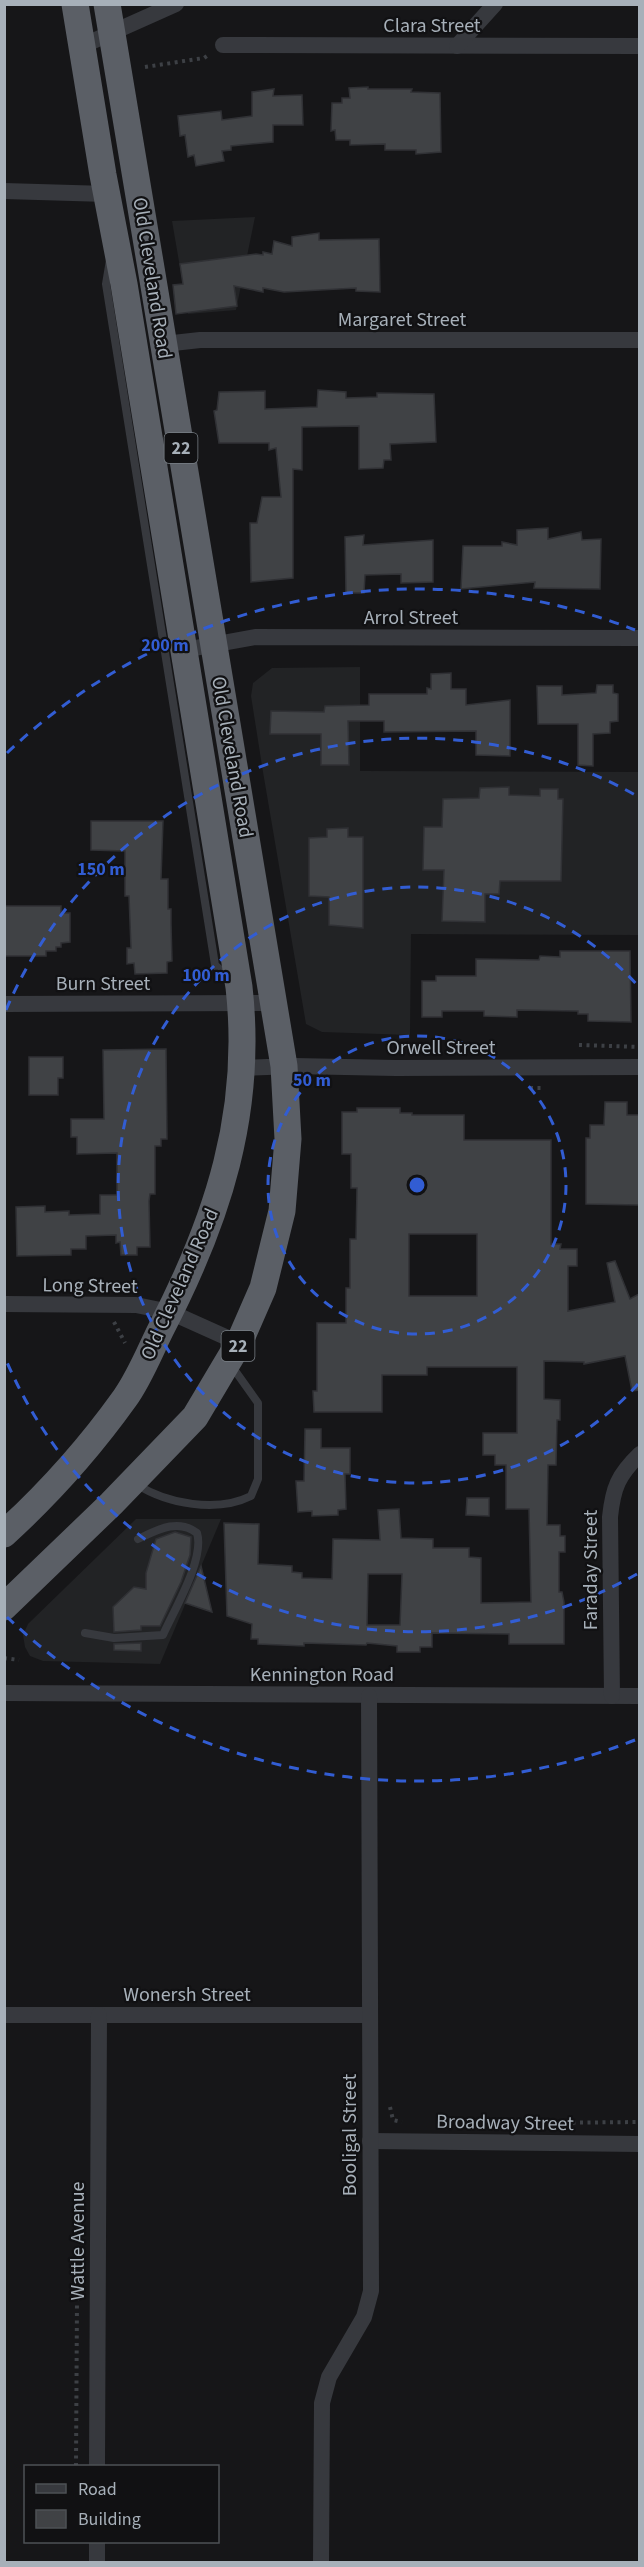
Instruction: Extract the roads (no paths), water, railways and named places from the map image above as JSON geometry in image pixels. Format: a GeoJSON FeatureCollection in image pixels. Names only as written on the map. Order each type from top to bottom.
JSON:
{"type":"FeatureCollection","features":[{"type":"Feature","properties":{"kind":"highway","name":"Old Cleveland Road"},"geometry":{"type":"LineString","coordinates":[[4,1534],[34,1506],[127,1396],[202,1243],[214,1210],[234,1132],[242,1068],[240,995],[75,4]]}},
{"type":"Feature","properties":{"kind":"highway","name":"Old Cleveland Road"},"geometry":{"type":"LineString","coordinates":[[4,1607],[133,1483],[195,1417],[234,1352],[263,1288],[282,1211],[288,1139],[284,1066],[107,4]]}},
{"type":"Feature","properties":{"kind":"street"},"geometry":{"type":"LineString","coordinates":[[82,46],[176,4]]}},
{"type":"Feature","properties":{"kind":"street"},"geometry":{"type":"LineString","coordinates":[[457,46],[495,4]]}},
{"type":"Feature","properties":{"kind":"street","name":"Clara Street"},"geometry":{"type":"LineString","coordinates":[[224,45],[639,46]]}},
{"type":"Feature","properties":{"kind":"street"},"geometry":{"type":"LineString","coordinates":[[4,191],[106,194]]}},
{"type":"Feature","properties":{"kind":"street","name":"Margaret Street"},"geometry":{"type":"LineString","coordinates":[[164,344],[200,340],[639,340]]}},
{"type":"Feature","properties":{"kind":"street","name":"Arrol Street"},"geometry":{"type":"LineString","coordinates":[[184,650],[255,637],[639,638]]}},
{"type":"Feature","properties":{"kind":"street","name":"Burn Street"},"geometry":{"type":"LineString","coordinates":[[4,1004],[240,995],[273,1004]]}},
{"type":"Feature","properties":{"kind":"street","name":"Orwell Street"},"geometry":{"type":"LineString","coordinates":[[242,1068],[284,1066],[639,1067]]}},
{"type":"Feature","properties":{"kind":"street","name":"Long Street"},"geometry":{"type":"LineString","coordinates":[[4,1304],[136,1305],[170,1311],[234,1352]]}},
{"type":"Feature","properties":{"kind":"street","name":"Faraday Street"},"geometry":{"type":"LineString","coordinates":[[612,1696],[610,1517],[612,1494],[618,1480],[639,1454]]}},
{"type":"Feature","properties":{"kind":"street","name":"Kennington Road"},"geometry":{"type":"LineString","coordinates":[[4,1693],[639,1696]]}},
{"type":"Feature","properties":{"kind":"street","name":"Booligal Street"},"geometry":{"type":"LineString","coordinates":[[321,2562],[322,2403],[329,2377],[364,2317],[370,2291],[369,1696]]}},
{"type":"Feature","properties":{"kind":"street","name":"Wonersh Street"},"geometry":{"type":"LineString","coordinates":[[4,2014],[369,2015]]}},
{"type":"Feature","properties":{"kind":"street","name":"Wattle Avenue"},"geometry":{"type":"LineString","coordinates":[[97,2465],[99,2015]]}},
{"type":"Feature","properties":{"kind":"street","name":"Broadway Street"},"geometry":{"type":"LineString","coordinates":[[370,2141],[639,2144]]}},
{"type":"Feature","properties":{"kind":"street"},"geometry":{"type":"LineString","coordinates":[[97,2543],[97,2562]]}},
{"type":"Feature","properties":{"kind":"lane","name":"Old Cleveland Road"},"geometry":{"type":"LineString","coordinates":[[115,238],[106,284],[215,965],[240,995]]}},
{"type":"Feature","properties":{"kind":"lane"},"geometry":{"type":"LineString","coordinates":[[133,1483],[151,1494],[173,1501],[218,1504],[240,1502],[251,1496],[258,1479],[258,1403],[234,1352]]}},
{"type":"Feature","properties":{"kind":"lane"},"geometry":{"type":"LineString","coordinates":[[85,1633],[114,1638],[163,1635],[194,1565],[200,1541],[197,1533],[183,1526],[159,1529],[138,1539]]}}]}
